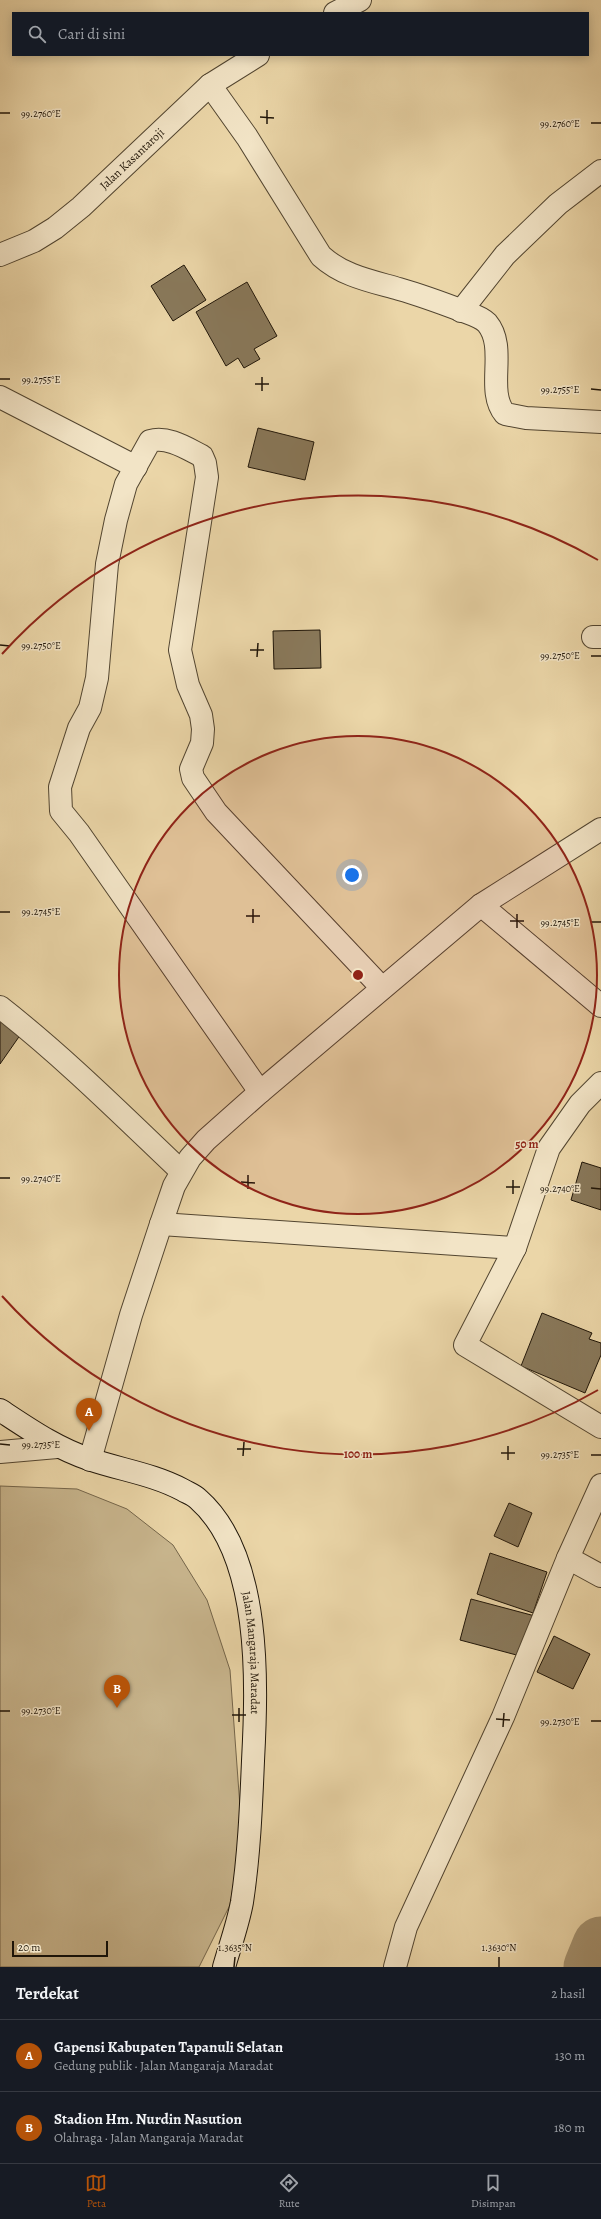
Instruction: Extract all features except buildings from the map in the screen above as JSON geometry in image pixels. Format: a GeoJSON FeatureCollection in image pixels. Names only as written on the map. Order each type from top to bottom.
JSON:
{"type":"FeatureCollection","features":[{"type":"Feature","properties":{"kind":"street"},"geometry":{"type":"LineString","coordinates":[[337,12],[360,0]]}},
{"type":"Feature","properties":{"kind":"street","name":"Jalan Kasantaroji"},"geometry":{"type":"LineString","coordinates":[[0,255],[34,241],[55,228],[81,208],[210,85],[256,56]]}},
{"type":"Feature","properties":{"kind":"street"},"geometry":{"type":"LineString","coordinates":[[210,85],[247,137],[322,256],[330,264],[341,271],[358,278],[401,290],[481,318],[491,330],[496,351],[498,400],[505,414],[526,418],[601,422]]}},
{"type":"Feature","properties":{"kind":"street"},"geometry":{"type":"LineString","coordinates":[[461,310],[505,255],[558,204],[601,171]]}},
{"type":"Feature","properties":{"kind":"street"},"geometry":{"type":"LineString","coordinates":[[0,397],[136,467]]}},
{"type":"Feature","properties":{"kind":"street"},"geometry":{"type":"LineString","coordinates":[[260,1092],[61,811],[60,787],[79,728],[90,708],[97,678],[107,564],[126,484],[146,445],[155,440],[173,442],[202,456],[207,468],[180,650],[188,686],[201,715],[203,729],[202,743],[191,769],[193,778],[216,812],[382,988]]}},
{"type":"Feature","properties":{"kind":"street"},"geometry":{"type":"LineString","coordinates":[[90,1460],[131,1315],[161,1224],[181,1171],[206,1140],[260,1092],[481,905],[601,829]]}},
{"type":"Feature","properties":{"kind":"street"},"geometry":{"type":"LineString","coordinates":[[481,905],[601,1006]]}},
{"type":"Feature","properties":{"kind":"street"},"geometry":{"type":"LineString","coordinates":[[0,1007],[24,1026],[94,1088],[181,1171]]}},
{"type":"Feature","properties":{"kind":"street"},"geometry":{"type":"LineString","coordinates":[[601,1083],[580,1104],[549,1148],[515,1248],[466,1345],[601,1427]]}},
{"type":"Feature","properties":{"kind":"street"},"geometry":{"type":"LineString","coordinates":[[161,1224],[515,1248]]}},
{"type":"Feature","properties":{"kind":"street","name":"Jalan Mangaraja Maradat"},"geometry":{"type":"LineString","coordinates":[[0,1410],[57,1447],[90,1460],[166,1481],[198,1498],[219,1524],[235,1556],[247,1599],[254,1647],[256,1692],[251,1829],[241,1904],[224,1967]]}},
{"type":"Feature","properties":{"kind":"street"},"geometry":{"type":"LineString","coordinates":[[0,1452],[57,1447]]}},
{"type":"Feature","properties":{"kind":"street"},"geometry":{"type":"LineString","coordinates":[[395,1967],[406,1927],[503,1717],[568,1558],[601,1485]]}},
{"type":"Feature","properties":{"kind":"street"},"geometry":{"type":"LineString","coordinates":[[568,1558],[601,1576]]}},
{"type":"Feature","properties":{"kind":"shaded area"},"geometry":{"type":"Polygon","coordinates":[[[0,1486],[77,1489],[127,1509],[173,1545],[207,1600],[230,1670],[240,1807],[238,1855],[230,1905],[199,1967],[0,1967],[0,1486]]]}},
{"type":"Feature","properties":{"kind":"waterway"},"geometry":{"type":"LineString","coordinates":[[592,1967],[601,1945]]}},
{"type":"Feature","properties":{"kind":"place","name":"Gapensi Kabupaten Tapanuli Selatan"},"geometry":{"type":"Point","coordinates":[89,1431]}},
{"type":"Feature","properties":{"kind":"place","name":"Stadion Hm. Nurdin Nasution"},"geometry":{"type":"Point","coordinates":[117,1708]}}]}
